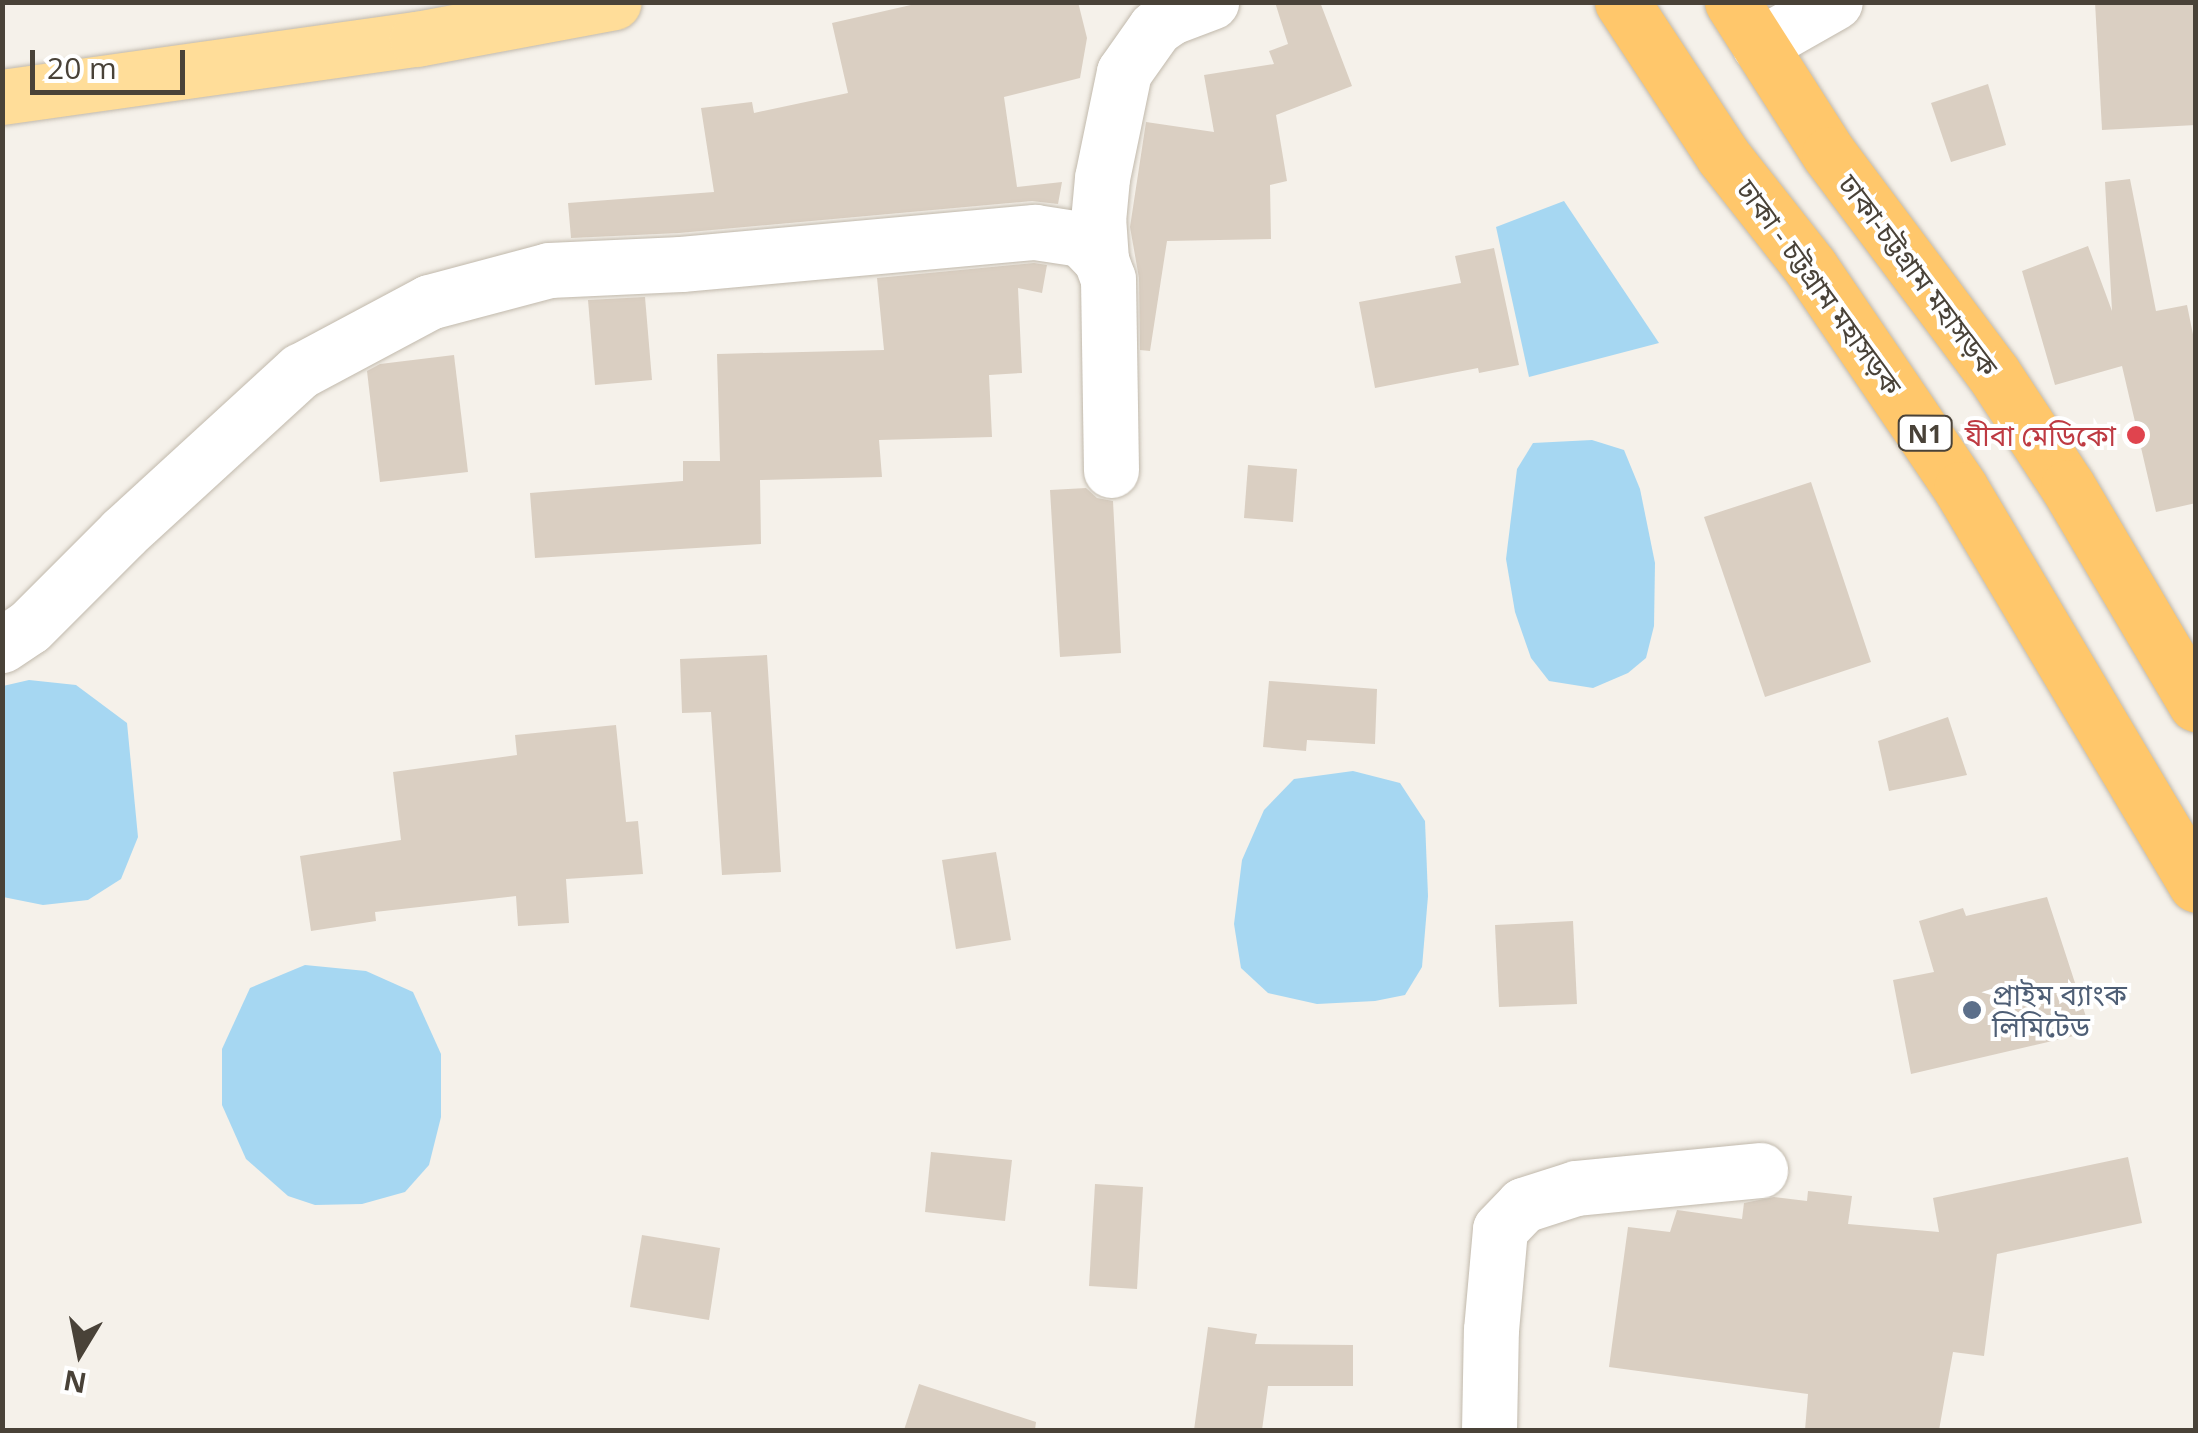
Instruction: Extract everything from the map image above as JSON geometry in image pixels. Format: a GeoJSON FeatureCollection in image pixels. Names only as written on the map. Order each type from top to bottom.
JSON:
{"type":"FeatureCollection","features":[{"type":"Feature","properties":{"kind":"highway","name":"ঢাকা - চট্টগ্রাম মহাসড়ক"},"geometry":{"type":"LineString","coordinates":[[1622,2],[1723,156],[1811,268],[1961,488],[2196,885]]}},
{"type":"Feature","properties":{"kind":"highway","name":"ঢাকা-চট্টগ্রাম মহাসড়ক"},"geometry":{"type":"LineString","coordinates":[[1746,24],[1829,154],[1993,372],[2068,488],[2196,704]]}},
{"type":"Feature","properties":{"kind":"main road"},"geometry":{"type":"LineString","coordinates":[[2,97],[417,39],[614,2]]}},
{"type":"Feature","properties":{"kind":"street"},"geometry":{"type":"LineString","coordinates":[[1111,470],[1108,279],[1101,260],[1098,221],[1102,178],[1124,72],[1155,28],[1210,2]]}},
{"type":"Feature","properties":{"kind":"street"},"geometry":{"type":"LineString","coordinates":[[1746,24],[1835,2]]}},
{"type":"Feature","properties":{"kind":"street"},"geometry":{"type":"LineString","coordinates":[[2,645],[29,627],[124,532],[300,371],[429,302],[549,270],[681,264],[1035,232],[1081,239],[1101,260]]}},
{"type":"Feature","properties":{"kind":"street"},"geometry":{"type":"LineString","coordinates":[[1489,1430],[1491,1330],[1500,1229],[1523,1205],[1576,1188],[1760,1170]]}},
{"type":"Feature","properties":{"kind":"water"},"geometry":{"type":"Polygon","coordinates":[[[1564,201],[1659,343],[1529,377],[1496,227],[1564,201]]]}},
{"type":"Feature","properties":{"kind":"water"},"geometry":{"type":"Polygon","coordinates":[[[1592,440],[1624,450],[1640,489],[1655,563],[1654,626],[1646,658],[1628,673],[1593,688],[1549,681],[1531,658],[1515,612],[1506,559],[1517,469],[1533,443],[1592,440]]]}},
{"type":"Feature","properties":{"kind":"water"},"geometry":{"type":"Polygon","coordinates":[[[29,680],[76,685],[127,723],[138,837],[121,879],[88,900],[43,905],[3,897],[3,686],[29,680]]]}},
{"type":"Feature","properties":{"kind":"water"},"geometry":{"type":"Polygon","coordinates":[[[1353,771],[1400,783],[1425,821],[1428,896],[1422,967],[1405,995],[1375,1001],[1317,1004],[1268,993],[1241,968],[1234,924],[1242,860],[1264,810],[1294,779],[1353,771]]]}},
{"type":"Feature","properties":{"kind":"water"},"geometry":{"type":"Polygon","coordinates":[[[305,965],[366,971],[413,992],[441,1054],[441,1117],[429,1165],[405,1192],[362,1204],[315,1205],[288,1196],[246,1159],[222,1105],[222,1049],[250,988],[305,965]]]}},
{"type":"Feature","properties":{"kind":"building"},"geometry":{"type":"Polygon","coordinates":[[[924,2],[1078,2],[1087,38],[1080,78],[1004,97],[1017,187],[1062,182],[1058,204],[1032,201],[679,233],[571,238],[568,203],[714,192],[701,108],[752,102],[754,113],[848,93],[832,23],[924,2]]]}},
{"type":"Feature","properties":{"kind":"building"},"geometry":{"type":"Polygon","coordinates":[[[1275,2],[1320,2],[1352,86],[1276,115],[1287,181],[1270,185],[1271,239],[1167,241],[1150,351],[1140,350],[1139,278],[1130,227],[1146,122],[1214,132],[1204,75],[1274,64],[1269,51],[1288,44],[1275,2]]]}},
{"type":"Feature","properties":{"kind":"building"},"geometry":{"type":"Polygon","coordinates":[[[2095,2],[2196,2],[2196,125],[2102,130],[2095,2]]]}},
{"type":"Feature","properties":{"kind":"building"},"geometry":{"type":"Polygon","coordinates":[[[1988,84],[2006,145],[1951,162],[1931,103],[1988,84]]]}},
{"type":"Feature","properties":{"kind":"building"},"geometry":{"type":"Polygon","coordinates":[[[2130,179],[2156,311],[2187,305],[2196,349],[2196,503],[2156,512],[2122,366],[2055,385],[2022,271],[2088,246],[2112,311],[2105,182],[2130,179]]]}},
{"type":"Feature","properties":{"kind":"building"},"geometry":{"type":"Polygon","coordinates":[[[1494,248],[1519,365],[1479,373],[1478,368],[1375,388],[1359,302],[1461,283],[1455,256],[1494,248]]]}},
{"type":"Feature","properties":{"kind":"building"},"geometry":{"type":"Polygon","coordinates":[[[1047,265],[1042,293],[1018,288],[1022,373],[989,375],[992,437],[879,440],[882,477],[760,480],[761,544],[535,558],[530,493],[683,481],[683,461],[720,461],[717,354],[884,350],[877,278],[1047,265]]]}},
{"type":"Feature","properties":{"kind":"building"},"geometry":{"type":"Polygon","coordinates":[[[645,297],[652,380],[595,385],[588,300],[645,297]]]}},
{"type":"Feature","properties":{"kind":"building"},"geometry":{"type":"Polygon","coordinates":[[[454,355],[468,472],[380,482],[367,371],[380,364],[454,355]]]}},
{"type":"Feature","properties":{"kind":"building"},"geometry":{"type":"Polygon","coordinates":[[[1248,465],[1297,469],[1293,522],[1244,518],[1248,465]]]}},
{"type":"Feature","properties":{"kind":"building"},"geometry":{"type":"Polygon","coordinates":[[[1811,482],[1871,662],[1765,697],[1704,517],[1811,482]]]}},
{"type":"Feature","properties":{"kind":"building"},"geometry":{"type":"Polygon","coordinates":[[[1086,488],[1097,498],[1113,501],[1121,653],[1060,657],[1050,490],[1086,488]]]}},
{"type":"Feature","properties":{"kind":"building"},"geometry":{"type":"Polygon","coordinates":[[[767,655],[781,872],[722,875],[711,712],[682,713],[680,659],[767,655]]]}},
{"type":"Feature","properties":{"kind":"building"},"geometry":{"type":"Polygon","coordinates":[[[1269,681],[1377,689],[1375,744],[1307,740],[1306,751],[1263,747],[1269,681]]]}},
{"type":"Feature","properties":{"kind":"building"},"geometry":{"type":"Polygon","coordinates":[[[1948,717],[1967,775],[1889,791],[1878,741],[1948,717]]]}},
{"type":"Feature","properties":{"kind":"building"},"geometry":{"type":"Polygon","coordinates":[[[616,725],[626,822],[638,821],[643,874],[566,879],[569,923],[518,926],[516,896],[375,912],[376,921],[311,931],[300,856],[401,840],[393,772],[517,755],[515,735],[616,725]]]}},
{"type":"Feature","properties":{"kind":"building"},"geometry":{"type":"Polygon","coordinates":[[[996,852],[1011,940],[956,949],[942,860],[996,852]]]}},
{"type":"Feature","properties":{"kind":"building","name":"প্রাইম ব্যাংক লিমিটেড"},"geometry":{"type":"Polygon","coordinates":[[[2047,897],[2091,1032],[1911,1074],[1893,980],[1934,972],[1919,921],[1963,908],[1966,916],[2047,897]]]}},
{"type":"Feature","properties":{"kind":"building"},"geometry":{"type":"Polygon","coordinates":[[[1573,921],[1577,1004],[1499,1007],[1495,925],[1573,921]]]}},
{"type":"Feature","properties":{"kind":"building"},"geometry":{"type":"Polygon","coordinates":[[[931,1152],[1012,1160],[1005,1221],[925,1212],[931,1152]]]}},
{"type":"Feature","properties":{"kind":"building"},"geometry":{"type":"Polygon","coordinates":[[[2128,1157],[2142,1223],[1997,1254],[1984,1356],[1953,1352],[1939,1430],[1805,1430],[1808,1394],[1609,1367],[1628,1227],[1670,1232],[1677,1210],[1742,1219],[1744,1203],[1774,1197],[1807,1201],[1808,1191],[1852,1196],[1848,1224],[1939,1232],[1933,1198],[2128,1157]]]}},
{"type":"Feature","properties":{"kind":"building"},"geometry":{"type":"Polygon","coordinates":[[[1095,1184],[1143,1187],[1137,1289],[1089,1286],[1095,1184]]]}},
{"type":"Feature","properties":{"kind":"building"},"geometry":{"type":"Polygon","coordinates":[[[642,1235],[720,1248],[709,1320],[630,1307],[642,1235]]]}},
{"type":"Feature","properties":{"kind":"building"},"geometry":{"type":"Polygon","coordinates":[[[1208,1327],[1257,1334],[1255,1344],[1353,1345],[1353,1386],[1268,1386],[1262,1430],[1194,1430],[1208,1327]]]}},
{"type":"Feature","properties":{"kind":"building"},"geometry":{"type":"Polygon","coordinates":[[[919,1384],[1036,1422],[1035,1430],[904,1430],[919,1384]]]}},
{"type":"Feature","properties":{"kind":"place","name":"যীবা মেডিকো"},"geometry":{"type":"Point","coordinates":[2136,435]}},
{"type":"Feature","properties":{"kind":"place","name":"প্রাইম ব্যাংক লিমিটেড"},"geometry":{"type":"Point","coordinates":[1972,1010]}}]}
